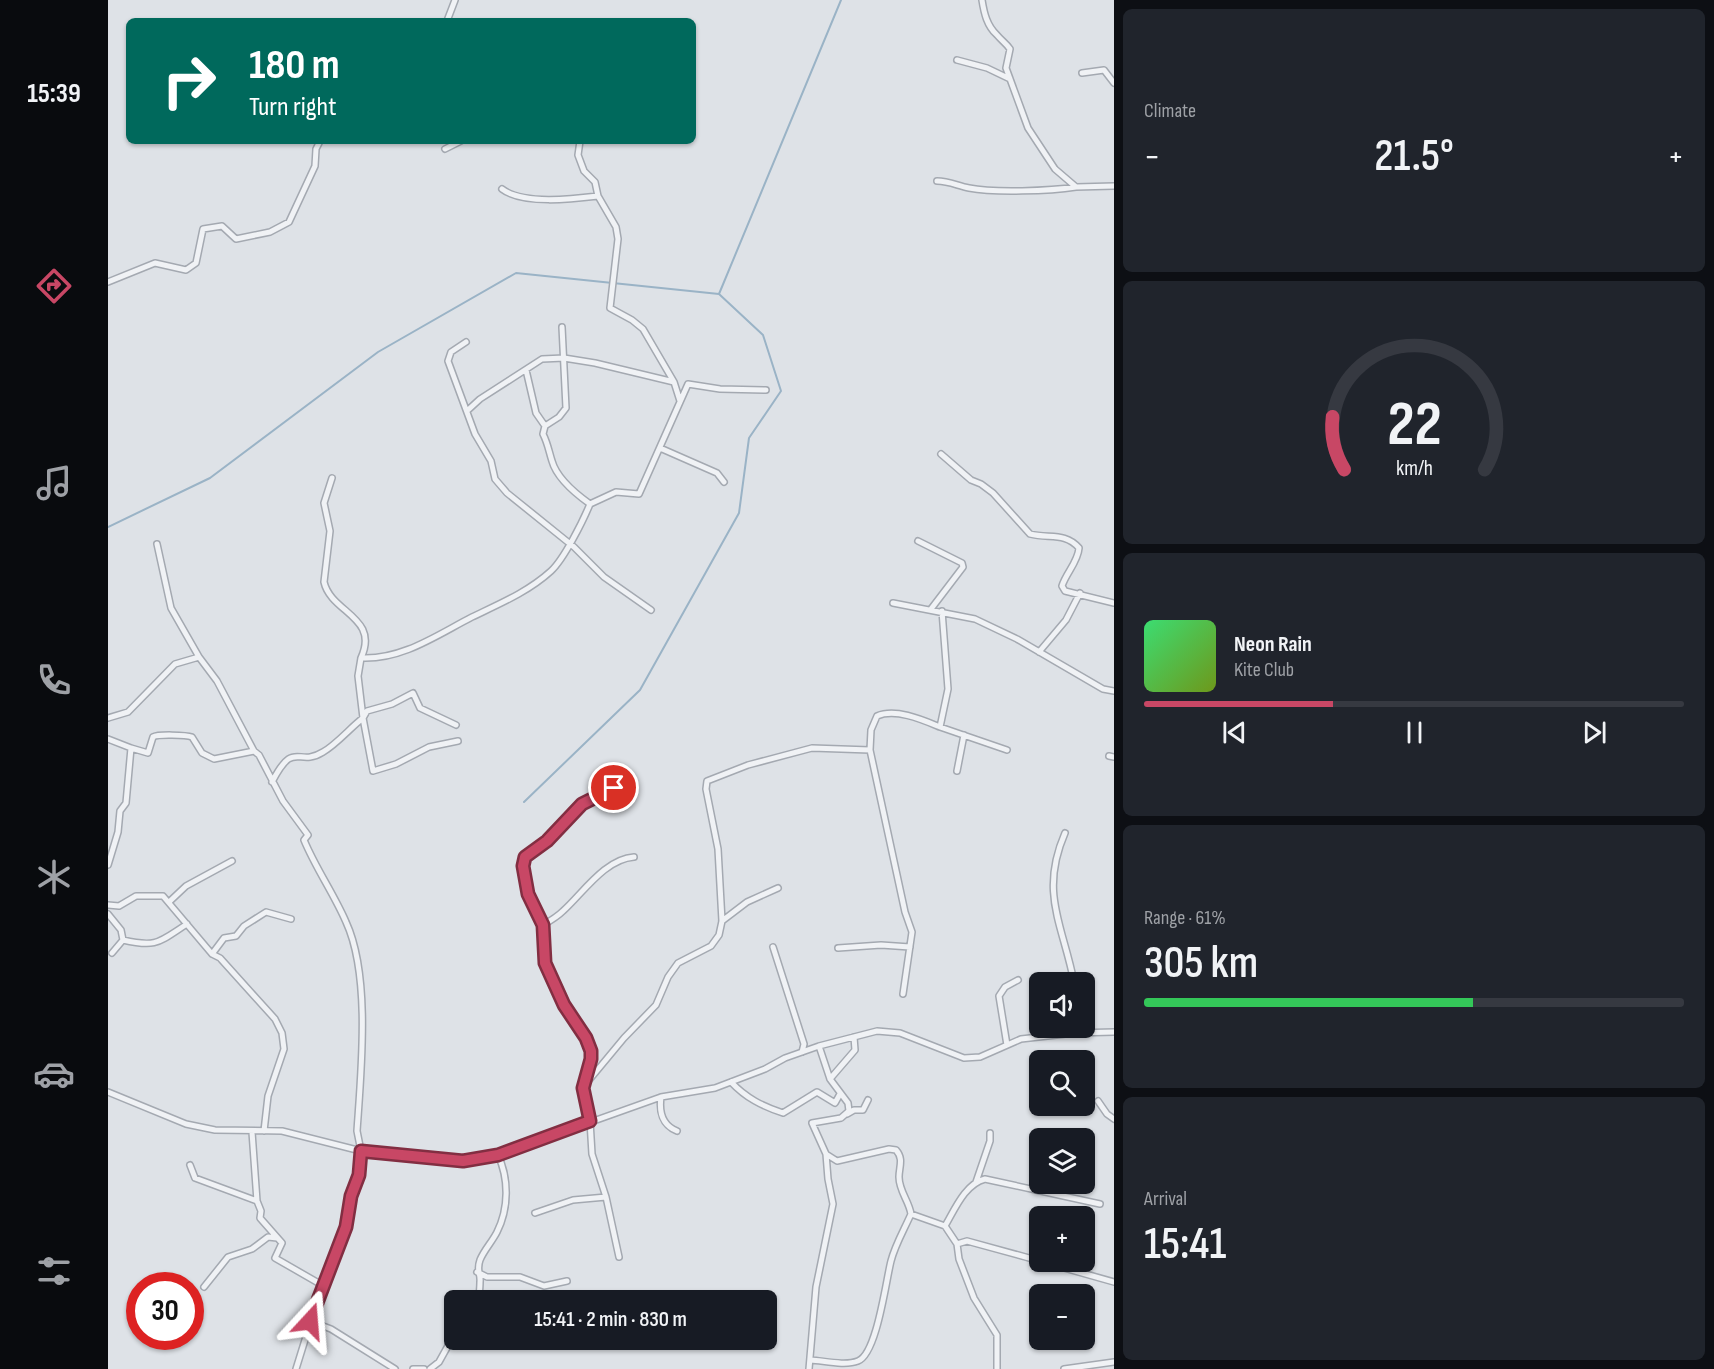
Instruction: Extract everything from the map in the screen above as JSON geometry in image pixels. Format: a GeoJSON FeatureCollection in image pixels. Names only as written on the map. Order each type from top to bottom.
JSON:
{"type":"FeatureCollection","features":[{"type":"Feature","properties":{"kind":"street"},"geometry":{"type":"LineString","coordinates":[[448,18],[455,0]]}},
{"type":"Feature","properties":{"kind":"street"},"geometry":{"type":"LineString","coordinates":[[982,0],[985,18],[996,35],[1005,41],[1010,49],[1006,68],[1028,128],[1055,169],[1076,187]]}},
{"type":"Feature","properties":{"kind":"street"},"geometry":{"type":"LineString","coordinates":[[957,60],[987,68],[1010,79]]}},
{"type":"Feature","properties":{"kind":"street"},"geometry":{"type":"LineString","coordinates":[[1082,73],[1104,70],[1114,84]]}},
{"type":"Feature","properties":{"kind":"street"},"geometry":{"type":"LineString","coordinates":[[108,282],[155,263],[186,270],[196,263],[203,229],[222,226],[236,240],[270,232],[289,222],[315,166],[318,144]]}},
{"type":"Feature","properties":{"kind":"street"},"geometry":{"type":"LineString","coordinates":[[445,149],[455,144]]}},
{"type":"Feature","properties":{"kind":"street"},"geometry":{"type":"LineString","coordinates":[[580,144],[578,155],[584,171],[595,182],[598,196],[616,227],[618,239],[610,308],[643,329],[674,382],[680,401]]}},
{"type":"Feature","properties":{"kind":"street"},"geometry":{"type":"LineString","coordinates":[[937,181],[946,181],[969,188],[1056,190],[1114,186]]}},
{"type":"Feature","properties":{"kind":"street"},"geometry":{"type":"LineString","coordinates":[[502,189],[508,194],[534,198],[568,200],[598,196]]}},
{"type":"Feature","properties":{"kind":"street"},"geometry":{"type":"LineString","coordinates":[[562,327],[566,408],[559,417],[545,426],[543,434],[548,444],[552,464],[576,493],[590,504]]}},
{"type":"Feature","properties":{"kind":"street"},"geometry":{"type":"LineString","coordinates":[[466,342],[451,352],[448,361],[475,434],[491,462],[495,479],[507,493],[569,544],[604,577],[651,610]]}},
{"type":"Feature","properties":{"kind":"street"},"geometry":{"type":"LineString","coordinates":[[468,410],[480,399],[542,359],[564,358],[595,363],[674,382]]}},
{"type":"Feature","properties":{"kind":"street"},"geometry":{"type":"LineString","coordinates":[[526,370],[536,413],[545,426]]}},
{"type":"Feature","properties":{"kind":"street"},"geometry":{"type":"LineString","coordinates":[[361,658],[384,657],[429,640],[525,591],[553,570],[590,504],[616,492],[639,494],[688,384],[720,389],[766,390]]}},
{"type":"Feature","properties":{"kind":"street"},"geometry":{"type":"LineString","coordinates":[[660,448],[717,473],[724,482]]}},
{"type":"Feature","properties":{"kind":"street"},"geometry":{"type":"LineString","coordinates":[[941,454],[961,473],[993,493],[1030,534],[1039,537],[1062,536],[1079,548],[1079,554],[1062,586],[1065,591],[1114,603]]}},
{"type":"Feature","properties":{"kind":"street"},"geometry":{"type":"LineString","coordinates":[[332,478],[324,503],[330,531],[324,582],[326,590],[365,632],[367,646],[361,658],[358,676],[373,771],[396,764],[429,747],[458,741]]}},
{"type":"Feature","properties":{"kind":"street"},"geometry":{"type":"LineString","coordinates":[[918,541],[962,563],[963,567],[931,609]]}},
{"type":"Feature","properties":{"kind":"street"},"geometry":{"type":"LineString","coordinates":[[157,544],[171,608],[199,657],[217,681],[272,782],[308,835],[304,840],[346,922],[353,940],[359,970],[361,1006],[357,1131],[361,1151],[359,1175],[351,1196],[346,1227],[322,1285],[296,1369]]}},
{"type":"Feature","properties":{"kind":"street"},"geometry":{"type":"LineString","coordinates":[[1039,652],[1066,620],[1080,593]]}},
{"type":"Feature","properties":{"kind":"street"},"geometry":{"type":"LineString","coordinates":[[894,603],[975,619],[1017,639],[1103,689],[1114,691]]}},
{"type":"Feature","properties":{"kind":"street"},"geometry":{"type":"LineString","coordinates":[[940,727],[948,689],[942,611]]}},
{"type":"Feature","properties":{"kind":"street"},"geometry":{"type":"LineString","coordinates":[[108,718],[128,712],[176,664],[199,657]]}},
{"type":"Feature","properties":{"kind":"street"},"geometry":{"type":"LineString","coordinates":[[272,782],[285,761],[294,755],[314,757],[326,751],[363,718],[367,711],[392,704],[413,693],[420,708],[456,725]]}},
{"type":"Feature","properties":{"kind":"street"},"geometry":{"type":"LineString","coordinates":[[903,994],[912,932],[905,912],[870,750],[871,730],[877,716],[888,712],[921,719],[1007,750]]}},
{"type":"Feature","properties":{"kind":"street"},"geometry":{"type":"LineString","coordinates":[[108,739],[148,753],[153,737],[157,735],[176,737],[184,734],[192,737],[202,753],[214,759],[254,751]]}},
{"type":"Feature","properties":{"kind":"street"},"geometry":{"type":"LineString","coordinates":[[957,771],[964,735]]}},
{"type":"Feature","properties":{"kind":"street"},"geometry":{"type":"LineString","coordinates":[[108,865],[118,832],[120,810],[126,803],[131,748]]}},
{"type":"Feature","properties":{"kind":"street"},"geometry":{"type":"LineString","coordinates":[[583,1088],[624,1038],[656,1005],[668,977],[678,963],[711,946],[719,935],[722,921],[718,849],[706,789],[707,781],[748,765],[812,748],[870,750]]}},
{"type":"Feature","properties":{"kind":"street"},"geometry":{"type":"LineString","coordinates":[[619,1257],[606,1197],[592,1154],[590,1121],[583,1088],[591,1051],[586,1038],[564,1005],[545,963],[543,925],[528,894],[523,866],[525,857],[547,841],[582,804],[627,781]]}},
{"type":"Feature","properties":{"kind":"street"},"geometry":{"type":"LineString","coordinates":[[1065,833],[1056,853],[1053,887],[1057,922],[1071,972]]}},
{"type":"Feature","properties":{"kind":"street"},"geometry":{"type":"LineString","coordinates":[[543,925],[560,914],[612,863],[625,857],[634,857]]}},
{"type":"Feature","properties":{"kind":"street"},"geometry":{"type":"LineString","coordinates":[[170,902],[186,886],[232,861]]}},
{"type":"Feature","properties":{"kind":"street"},"geometry":{"type":"LineString","coordinates":[[722,921],[747,902],[778,888]]}},
{"type":"Feature","properties":{"kind":"street"},"geometry":{"type":"LineString","coordinates":[[108,905],[119,906],[136,896],[163,896],[212,954],[220,958],[268,1011],[282,1033],[284,1049],[268,1096],[264,1131]]}},
{"type":"Feature","properties":{"kind":"street"},"geometry":{"type":"LineString","coordinates":[[212,954],[224,938],[236,936],[244,926],[266,912],[291,919]]}},
{"type":"Feature","properties":{"kind":"street"},"geometry":{"type":"LineString","coordinates":[[108,914],[121,930],[123,940]]}},
{"type":"Feature","properties":{"kind":"street"},"geometry":{"type":"LineString","coordinates":[[123,940],[156,944],[188,924]]}},
{"type":"Feature","properties":{"kind":"street"},"geometry":{"type":"LineString","coordinates":[[112,953],[123,940]]}},
{"type":"Feature","properties":{"kind":"street"},"geometry":{"type":"LineString","coordinates":[[838,948],[881,945],[910,947]]}},
{"type":"Feature","properties":{"kind":"street"},"geometry":{"type":"LineString","coordinates":[[772,947],[804,1044],[802,1052]]}},
{"type":"Feature","properties":{"kind":"street"},"geometry":{"type":"LineString","coordinates":[[1007,1045],[999,996],[1005,987],[1018,980]]}},
{"type":"Feature","properties":{"kind":"street"},"geometry":{"type":"LineString","coordinates":[[108,1092],[146,1110],[186,1124],[215,1130],[282,1131],[361,1151],[463,1161],[498,1155],[661,1097],[715,1088],[802,1052],[877,1031],[900,1033],[964,1058],[980,1057],[1029,1038]]}},
{"type":"Feature","properties":{"kind":"street"},"geometry":{"type":"LineString","coordinates":[[1095,1031],[1114,1032]]}},
{"type":"Feature","properties":{"kind":"street"},"geometry":{"type":"LineString","coordinates":[[830,1079],[840,1071],[848,1056],[855,1050],[854,1037]]}},
{"type":"Feature","properties":{"kind":"street"},"geometry":{"type":"LineString","coordinates":[[819,1047],[830,1079],[848,1103],[849,1111],[846,1115]]}},
{"type":"Feature","properties":{"kind":"street"},"geometry":{"type":"LineString","coordinates":[[731,1082],[743,1094],[760,1105],[783,1113],[817,1092],[835,1103],[840,1094]]}},
{"type":"Feature","properties":{"kind":"street"},"geometry":{"type":"LineString","coordinates":[[661,1097],[660,1107],[663,1120],[670,1128],[677,1131]]}},
{"type":"Feature","properties":{"kind":"street"},"geometry":{"type":"LineString","coordinates":[[809,1369],[816,1287],[834,1204],[828,1179],[826,1154],[812,1123],[841,1118],[854,1110],[863,1110],[868,1100]]}},
{"type":"Feature","properties":{"kind":"street"},"geometry":{"type":"LineString","coordinates":[[1098,1101],[1107,1114],[1114,1119]]}},
{"type":"Feature","properties":{"kind":"street"},"geometry":{"type":"LineString","coordinates":[[252,1132],[256,1201],[261,1211],[260,1218],[282,1243],[275,1258],[322,1285]]}},
{"type":"Feature","properties":{"kind":"street"},"geometry":{"type":"LineString","coordinates":[[945,1226],[968,1190],[976,1182],[990,1141],[990,1133]]}},
{"type":"Feature","properties":{"kind":"street"},"geometry":{"type":"LineString","coordinates":[[811,1360],[848,1363],[859,1361],[865,1356],[880,1318],[890,1263],[910,1214],[899,1179],[901,1162],[900,1154],[896,1150],[889,1149],[837,1161],[826,1154]]}},
{"type":"Feature","properties":{"kind":"street"},"geometry":{"type":"LineString","coordinates":[[478,1290],[481,1282],[477,1272],[481,1259],[498,1231],[505,1209],[504,1168],[498,1155]]}},
{"type":"Feature","properties":{"kind":"street"},"geometry":{"type":"LineString","coordinates":[[190,1165],[195,1178],[256,1201]]}},
{"type":"Feature","properties":{"kind":"street"},"geometry":{"type":"LineString","coordinates":[[976,1182],[985,1179],[1100,1204]]}},
{"type":"Feature","properties":{"kind":"street"},"geometry":{"type":"LineString","coordinates":[[535,1213],[573,1200],[606,1197]]}},
{"type":"Feature","properties":{"kind":"street"},"geometry":{"type":"LineString","coordinates":[[910,1214],[945,1226],[957,1244],[959,1259],[974,1298],[997,1335],[997,1369]]}},
{"type":"Feature","properties":{"kind":"street"},"geometry":{"type":"LineString","coordinates":[[204,1287],[228,1257],[252,1249],[268,1237],[277,1238]]}},
{"type":"Feature","properties":{"kind":"street"},"geometry":{"type":"LineString","coordinates":[[957,1244],[967,1241],[1029,1258]]}},
{"type":"Feature","properties":{"kind":"street"},"geometry":{"type":"LineString","coordinates":[[477,1272],[487,1277],[520,1277],[544,1286],[567,1281]]}},
{"type":"Feature","properties":{"kind":"street"},"geometry":{"type":"LineString","coordinates":[[1079,1272],[1114,1282]]}},
{"type":"Feature","properties":{"kind":"street"},"geometry":{"type":"LineString","coordinates":[[310,1321],[332,1329],[395,1369]]}},
{"type":"Feature","properties":{"kind":"street"},"geometry":{"type":"LineString","coordinates":[[430,1369],[439,1362],[446,1350]]}},
{"type":"Feature","properties":{"kind":"street"},"geometry":{"type":"LineString","coordinates":[[1064,1369],[1114,1362]]}},
{"type":"Feature","properties":{"kind":"street"},"geometry":{"type":"LineString","coordinates":[[413,1369],[424,1369]]}},
{"type":"Feature","properties":{"kind":"waterway"},"geometry":{"type":"LineString","coordinates":[[524,802],[640,690],[739,513],[749,438],[781,391],[763,335],[719,294],[841,0]]}},
{"type":"Feature","properties":{"kind":"waterway"},"geometry":{"type":"LineString","coordinates":[[108,527],[210,478],[378,352],[516,273],[719,294]]}},
{"type":"Feature","properties":{"kind":"route"},"geometry":{"type":"LineString","coordinates":[[310,1321],[346,1227],[351,1196],[359,1175],[361,1151],[412,1158],[463,1161],[498,1155],[590,1121],[583,1088],[591,1051],[586,1038],[564,1005],[545,963],[543,925],[528,894],[523,866],[525,857],[547,841],[582,804],[614,788]]}}]}
